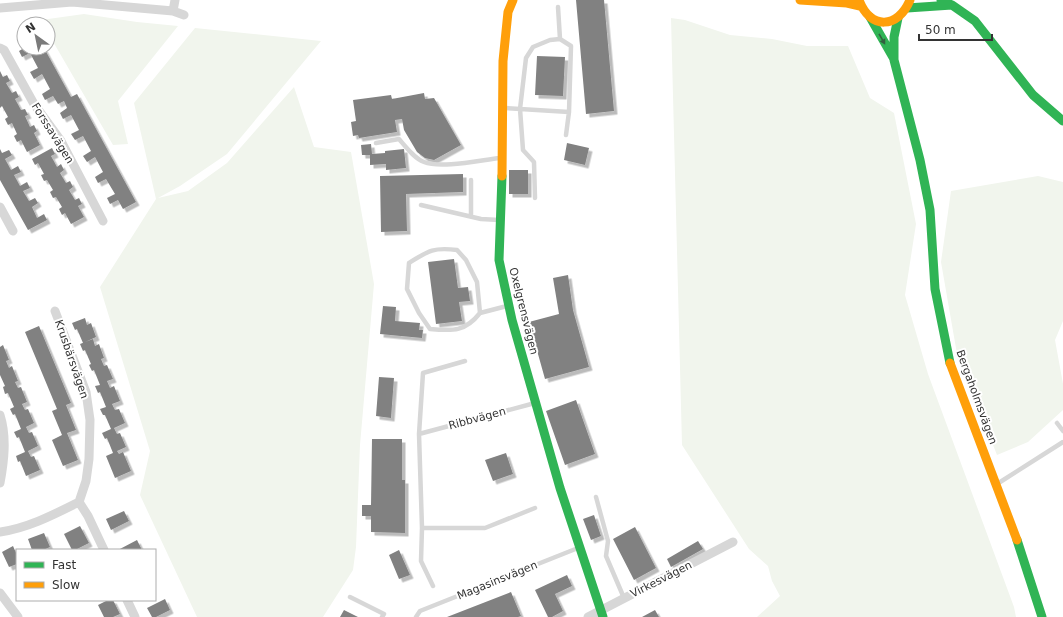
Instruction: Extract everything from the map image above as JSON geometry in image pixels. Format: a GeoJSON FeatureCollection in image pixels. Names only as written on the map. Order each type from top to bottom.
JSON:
{"type":"FeatureCollection","features":[{"type":"Feature","properties":{"kind":"street"},"geometry":{"type":"LineString","coordinates":[[173,11],[175,0]]}},
{"type":"Feature","properties":{"kind":"street","name":"Oxelgrensvägen"},"geometry":{"type":"LineString","coordinates":[[513,0],[508,12],[503,61],[499,260],[509,305],[560,488],[602,614]]}},
{"type":"Feature","properties":{"kind":"street"},"geometry":{"type":"LineString","coordinates":[[801,0],[860,3]]}},
{"type":"Feature","properties":{"kind":"street"},"geometry":{"type":"LineString","coordinates":[[941,0],[952,5],[975,21],[1033,95],[1063,121]]}},
{"type":"Feature","properties":{"kind":"street"},"geometry":{"type":"LineString","coordinates":[[0,8],[72,1],[173,11],[184,15]]}},
{"type":"Feature","properties":{"kind":"street","name":"Bergaholmsvägen"},"geometry":{"type":"LineString","coordinates":[[860,3],[870,17],[894,60]]}},
{"type":"Feature","properties":{"kind":"street"},"geometry":{"type":"LineString","coordinates":[[870,17],[874,20],[889,22],[902,15],[908,4],[952,5]]}},
{"type":"Feature","properties":{"kind":"street","name":"Bergaholmsvägen"},"geometry":{"type":"LineString","coordinates":[[898,18],[894,37],[894,60],[920,160],[930,210],[935,289],[948,357],[1016,536],[1042,617]]}},
{"type":"Feature","properties":{"kind":"street","name":"Forssavägen"},"geometry":{"type":"LineString","coordinates":[[0,48],[4,50],[34,104],[61,141],[103,220]]}},
{"type":"Feature","properties":{"kind":"street"},"geometry":{"type":"LineString","coordinates":[[0,207],[13,231]]}},
{"type":"Feature","properties":{"kind":"street","name":"Krusbärsvägen"},"geometry":{"type":"LineString","coordinates":[[56,311],[86,392],[90,420],[89,459],[86,482],[78,502]]}},
{"type":"Feature","properties":{"kind":"street"},"geometry":{"type":"LineString","coordinates":[[0,415],[3,424],[4,461],[0,483]]}},
{"type":"Feature","properties":{"kind":"street"},"geometry":{"type":"LineString","coordinates":[[0,532],[15,530],[45,519],[78,502],[88,516],[104,549]]}},
{"type":"Feature","properties":{"kind":"street","name":"Virkesvägen"},"geometry":{"type":"LineString","coordinates":[[588,617],[602,614],[624,598],[733,542]]}},
{"type":"Feature","properties":{"kind":"street"},"geometry":{"type":"LineString","coordinates":[[0,593],[18,617]]}},
{"type":"Feature","properties":{"kind":"street"},"geometry":{"type":"LineString","coordinates":[[127,601],[135,617]]}},
{"type":"Feature","properties":{"kind":"lane"},"geometry":{"type":"LineString","coordinates":[[558,7],[560,39]]}},
{"type":"Feature","properties":{"kind":"lane"},"geometry":{"type":"LineString","coordinates":[[535,198],[534,162],[523,150],[520,109],[526,58],[533,47],[550,40],[560,39],[572,46],[569,112],[566,135]]}},
{"type":"Feature","properties":{"kind":"lane"},"geometry":{"type":"LineString","coordinates":[[502,108],[569,112]]}},
{"type":"Feature","properties":{"kind":"lane"},"geometry":{"type":"LineString","coordinates":[[376,143],[399,138],[412,154],[424,162],[442,165],[502,158]]}},
{"type":"Feature","properties":{"kind":"lane"},"geometry":{"type":"LineString","coordinates":[[471,180],[471,216]]}},
{"type":"Feature","properties":{"kind":"lane"},"geometry":{"type":"LineString","coordinates":[[421,205],[471,216],[500,220]]}},
{"type":"Feature","properties":{"kind":"lane"},"geometry":{"type":"LineString","coordinates":[[480,313],[477,282],[466,260],[457,250],[441,248],[426,252],[409,263],[407,289],[419,313],[430,329],[452,331],[472,323],[480,313],[509,305]]}},
{"type":"Feature","properties":{"kind":"lane"},"geometry":{"type":"LineString","coordinates":[[433,586],[422,561],[419,434],[422,373],[465,361]]}},
{"type":"Feature","properties":{"kind":"lane","name":"Ribbvägen"},"geometry":{"type":"LineString","coordinates":[[419,434],[536,402]]}},
{"type":"Feature","properties":{"kind":"lane"},"geometry":{"type":"LineString","coordinates":[[1057,423],[1063,431]]}},
{"type":"Feature","properties":{"kind":"lane"},"geometry":{"type":"LineString","coordinates":[[996,484],[1063,442]]}},
{"type":"Feature","properties":{"kind":"lane"},"geometry":{"type":"LineString","coordinates":[[596,497],[608,541],[606,556],[624,598]]}},
{"type":"Feature","properties":{"kind":"lane"},"geometry":{"type":"LineString","coordinates":[[422,528],[485,528],[535,508]]}},
{"type":"Feature","properties":{"kind":"lane","name":"Magasinsvägen"},"geometry":{"type":"LineString","coordinates":[[416,617],[420,611],[580,547]]}},
{"type":"Feature","properties":{"kind":"lane"},"geometry":{"type":"LineString","coordinates":[[350,597],[384,614],[382,617]]}},
{"type":"Feature","properties":{"kind":"shaded area"},"geometry":{"type":"Polygon","coordinates":[[[84,14],[137,22],[178,26],[118,101],[128,144],[113,145],[56,47],[56,18],[84,14]]]}},
{"type":"Feature","properties":{"kind":"shaded area"},"geometry":{"type":"Polygon","coordinates":[[[671,18],[685,20],[730,35],[772,39],[807,46],[848,46],[870,98],[894,113],[916,224],[905,295],[928,374],[1014,607],[1016,617],[757,617],[780,596],[772,581],[768,566],[749,549],[682,445],[671,18]]]}},
{"type":"Feature","properties":{"kind":"shaded area"},"geometry":{"type":"Polygon","coordinates":[[[195,28],[321,41],[227,154],[180,186],[158,198],[188,191],[227,163],[294,87],[314,147],[351,152],[374,284],[360,445],[356,547],[353,570],[323,617],[197,617],[140,495],[150,451],[100,287],[156,199],[134,103],[195,28]]]}},
{"type":"Feature","properties":{"kind":"shaded area"},"geometry":{"type":"Polygon","coordinates":[[[1038,176],[1063,182],[1063,321],[1055,340],[1063,384],[1063,410],[1028,442],[997,455],[957,354],[941,262],[951,191],[1038,176]]]}},
{"type":"Feature","properties":{"kind":"building"},"geometry":{"type":"Polygon","coordinates":[[[576,0],[604,0],[614,111],[586,114],[576,0]]]}},
{"type":"Feature","properties":{"kind":"building"},"geometry":{"type":"Polygon","coordinates":[[[32,56],[48,56],[71,97],[77,94],[136,202],[123,209],[118,200],[110,204],[107,198],[115,194],[106,179],[98,183],[95,177],[103,172],[95,157],[87,162],[83,156],[91,151],[83,136],[75,140],[71,134],[79,130],[71,115],[63,119],[60,113],[67,108],[64,101],[58,104],[53,96],[45,100],[42,94],[50,89],[42,74],[34,79],[30,72],[38,68],[32,56]]]}},
{"type":"Feature","properties":{"kind":"building"},"geometry":{"type":"Polygon","coordinates":[[[537,56],[565,57],[563,96],[535,95],[537,56]]]}},
{"type":"Feature","properties":{"kind":"building"},"geometry":{"type":"Polygon","coordinates":[[[0,71],[3,77],[7,75],[10,81],[6,83],[12,93],[16,91],[19,97],[15,99],[21,110],[25,109],[28,115],[25,116],[30,127],[34,125],[37,131],[34,133],[40,145],[27,152],[21,140],[17,142],[14,136],[17,134],[12,123],[8,125],[5,119],[8,117],[2,106],[0,108],[0,71]]]}},
{"type":"Feature","properties":{"kind":"building"},"geometry":{"type":"Polygon","coordinates":[[[424,93],[425,99],[434,98],[461,145],[434,160],[425,158],[417,152],[404,130],[402,119],[395,120],[397,132],[359,138],[358,135],[353,136],[351,122],[356,121],[353,100],[391,95],[392,99],[424,93]]]}},
{"type":"Feature","properties":{"kind":"building"},"geometry":{"type":"Polygon","coordinates":[[[567,143],[589,148],[585,165],[564,160],[567,143]]]}},
{"type":"Feature","properties":{"kind":"building"},"geometry":{"type":"Polygon","coordinates":[[[371,144],[372,154],[404,149],[406,168],[386,170],[386,164],[370,165],[370,155],[362,155],[361,145],[371,144]]]}},
{"type":"Feature","properties":{"kind":"building"},"geometry":{"type":"Polygon","coordinates":[[[52,148],[55,154],[51,156],[57,167],[61,164],[64,170],[60,173],[66,183],[70,181],[73,187],[69,190],[75,200],[79,198],[82,204],[78,206],[84,217],[71,224],[65,213],[62,215],[59,209],[62,207],[56,197],[53,198],[50,192],[53,190],[47,180],[44,181],[41,175],[44,174],[38,163],[35,165],[32,159],[52,148]]]}},
{"type":"Feature","properties":{"kind":"building"},"geometry":{"type":"Polygon","coordinates":[[[0,149],[2,153],[9,150],[12,155],[5,159],[11,170],[18,166],[21,172],[14,175],[20,186],[27,182],[30,188],[23,191],[29,201],[35,198],[38,203],[32,207],[37,218],[44,214],[47,220],[28,230],[0,180],[0,149]]]}},
{"type":"Feature","properties":{"kind":"building"},"geometry":{"type":"Polygon","coordinates":[[[509,170],[528,170],[528,194],[509,194],[509,170]]]}},
{"type":"Feature","properties":{"kind":"building"},"geometry":{"type":"Polygon","coordinates":[[[463,174],[463,192],[406,194],[407,231],[381,232],[380,176],[463,174]]]}},
{"type":"Feature","properties":{"kind":"building"},"geometry":{"type":"Polygon","coordinates":[[[454,259],[458,288],[468,287],[470,301],[459,302],[462,321],[436,324],[428,262],[454,259]]]}},
{"type":"Feature","properties":{"kind":"building"},"geometry":{"type":"Polygon","coordinates":[[[568,275],[573,310],[589,367],[545,379],[529,322],[559,314],[553,278],[568,275]]]}},
{"type":"Feature","properties":{"kind":"building"},"geometry":{"type":"Polygon","coordinates":[[[383,306],[396,307],[395,321],[420,323],[419,330],[423,330],[422,338],[380,334],[383,306]]]}},
{"type":"Feature","properties":{"kind":"building"},"geometry":{"type":"Polygon","coordinates":[[[85,318],[87,325],[91,323],[96,337],[83,343],[77,329],[75,330],[72,323],[85,318]]]}},
{"type":"Feature","properties":{"kind":"building"},"geometry":{"type":"Polygon","coordinates":[[[39,326],[71,403],[66,405],[76,430],[67,433],[78,460],[63,466],[52,440],[62,435],[52,411],[57,409],[25,332],[39,326]]]}},
{"type":"Feature","properties":{"kind":"building"},"geometry":{"type":"Polygon","coordinates":[[[93,339],[95,346],[99,344],[104,358],[101,359],[104,366],[107,365],[113,379],[107,381],[110,388],[114,386],[120,401],[112,404],[115,410],[119,409],[125,423],[114,428],[117,434],[120,433],[126,447],[117,451],[119,454],[123,452],[131,471],[115,478],[106,456],[113,453],[107,438],[105,439],[102,433],[111,429],[105,415],[103,415],[100,409],[106,407],[100,392],[98,393],[95,386],[100,385],[94,370],[92,371],[89,365],[91,364],[85,350],[83,351],[80,344],[93,339]]]}},
{"type":"Feature","properties":{"kind":"building"},"geometry":{"type":"Polygon","coordinates":[[[3,345],[9,360],[6,361],[9,368],[12,366],[18,381],[15,382],[18,388],[21,387],[27,402],[22,404],[25,410],[28,409],[34,423],[26,427],[29,433],[32,432],[38,446],[28,451],[31,457],[34,456],[40,470],[26,476],[20,461],[18,462],[16,456],[25,452],[19,437],[17,438],[14,432],[21,429],[15,414],[13,415],[10,409],[14,407],[8,393],[5,394],[3,387],[5,386],[0,375],[0,347],[3,345]]]}},
{"type":"Feature","properties":{"kind":"building"},"geometry":{"type":"Polygon","coordinates":[[[379,377],[394,378],[391,418],[376,416],[379,377]]]}},
{"type":"Feature","properties":{"kind":"building"},"geometry":{"type":"Polygon","coordinates":[[[576,400],[595,454],[565,465],[546,411],[576,400]]]}},
{"type":"Feature","properties":{"kind":"building"},"geometry":{"type":"Polygon","coordinates":[[[372,439],[402,439],[402,480],[405,480],[405,533],[371,532],[371,516],[362,516],[362,505],[371,505],[372,439]]]}},
{"type":"Feature","properties":{"kind":"building"},"geometry":{"type":"Polygon","coordinates":[[[506,453],[513,474],[493,481],[485,460],[506,453]]]}},
{"type":"Feature","properties":{"kind":"building"},"geometry":{"type":"Polygon","coordinates":[[[124,511],[129,521],[111,530],[106,519],[124,511]]]}},
{"type":"Feature","properties":{"kind":"building"},"geometry":{"type":"Polygon","coordinates":[[[594,515],[601,536],[591,540],[583,519],[594,515]]]}},
{"type":"Feature","properties":{"kind":"building"},"geometry":{"type":"Polygon","coordinates":[[[80,526],[89,543],[77,549],[72,549],[64,534],[80,526]]]}},
{"type":"Feature","properties":{"kind":"building"},"geometry":{"type":"Polygon","coordinates":[[[635,527],[656,568],[634,580],[613,539],[635,527]]]}},
{"type":"Feature","properties":{"kind":"building"},"geometry":{"type":"Polygon","coordinates":[[[44,533],[50,547],[45,549],[32,549],[28,539],[44,533]]]}},
{"type":"Feature","properties":{"kind":"building"},"geometry":{"type":"Polygon","coordinates":[[[137,540],[142,549],[120,549],[137,540]]]}},
{"type":"Feature","properties":{"kind":"building"},"geometry":{"type":"Polygon","coordinates":[[[698,541],[703,549],[671,567],[667,559],[698,541]]]}},
{"type":"Feature","properties":{"kind":"building"},"geometry":{"type":"Polygon","coordinates":[[[13,546],[16,553],[16,564],[9,567],[2,552],[13,546]]]}},
{"type":"Feature","properties":{"kind":"building"},"geometry":{"type":"Polygon","coordinates":[[[399,550],[410,575],[399,579],[389,555],[399,550]]]}},
{"type":"Feature","properties":{"kind":"building"},"geometry":{"type":"Polygon","coordinates":[[[567,575],[572,586],[555,594],[563,611],[552,617],[548,617],[535,590],[567,575]]]}},
{"type":"Feature","properties":{"kind":"building"},"geometry":{"type":"Polygon","coordinates":[[[511,592],[521,616],[447,617],[511,592]]]}},
{"type":"Feature","properties":{"kind":"building"},"geometry":{"type":"Polygon","coordinates":[[[165,599],[170,610],[156,617],[152,617],[147,608],[165,599]]]}},
{"type":"Feature","properties":{"kind":"building"},"geometry":{"type":"Polygon","coordinates":[[[106,601],[114,601],[120,614],[113,617],[104,617],[98,605],[106,601]]]}},
{"type":"Feature","properties":{"kind":"building"},"geometry":{"type":"Polygon","coordinates":[[[344,610],[358,617],[340,617],[344,610]]]}},
{"type":"Feature","properties":{"kind":"building"},"geometry":{"type":"Polygon","coordinates":[[[655,610],[659,617],[642,617],[655,610]]]}},
{"type":"Feature","properties":{"kind":"traffic: fast"},"geometry":{"type":"LineString","coordinates":[[941,0],[952,5],[975,21],[1033,95],[1063,121]]}},
{"type":"Feature","properties":{"kind":"traffic: fast"},"geometry":{"type":"LineString","coordinates":[[907,8],[952,5]]}},
{"type":"Feature","properties":{"kind":"traffic: fast"},"geometry":{"type":"LineString","coordinates":[[870,17],[894,59]]}},
{"type":"Feature","properties":{"kind":"traffic: fast"},"geometry":{"type":"LineString","coordinates":[[898,18],[894,37],[894,60],[920,160],[930,210],[935,289],[950,363]]}},
{"type":"Feature","properties":{"kind":"traffic: fast"},"geometry":{"type":"LineString","coordinates":[[502,176],[499,260],[512,320],[560,488],[603,617]]}},
{"type":"Feature","properties":{"kind":"traffic: fast"},"geometry":{"type":"LineString","coordinates":[[1017,540],[1042,617]]}},
{"type":"Feature","properties":{"kind":"traffic: slow"},"geometry":{"type":"LineString","coordinates":[[502,176],[503,61],[508,12],[513,0]]}},
{"type":"Feature","properties":{"kind":"traffic: slow"},"geometry":{"type":"LineString","coordinates":[[800,0],[847,3],[860,6]]}},
{"type":"Feature","properties":{"kind":"traffic: slow"},"geometry":{"type":"LineString","coordinates":[[859,0],[864,10],[870,17],[877,21],[884,22],[891,21],[899,16],[905,10],[910,0]]}},
{"type":"Feature","properties":{"kind":"traffic: slow"},"geometry":{"type":"LineString","coordinates":[[950,363],[1017,540]]}}]}
